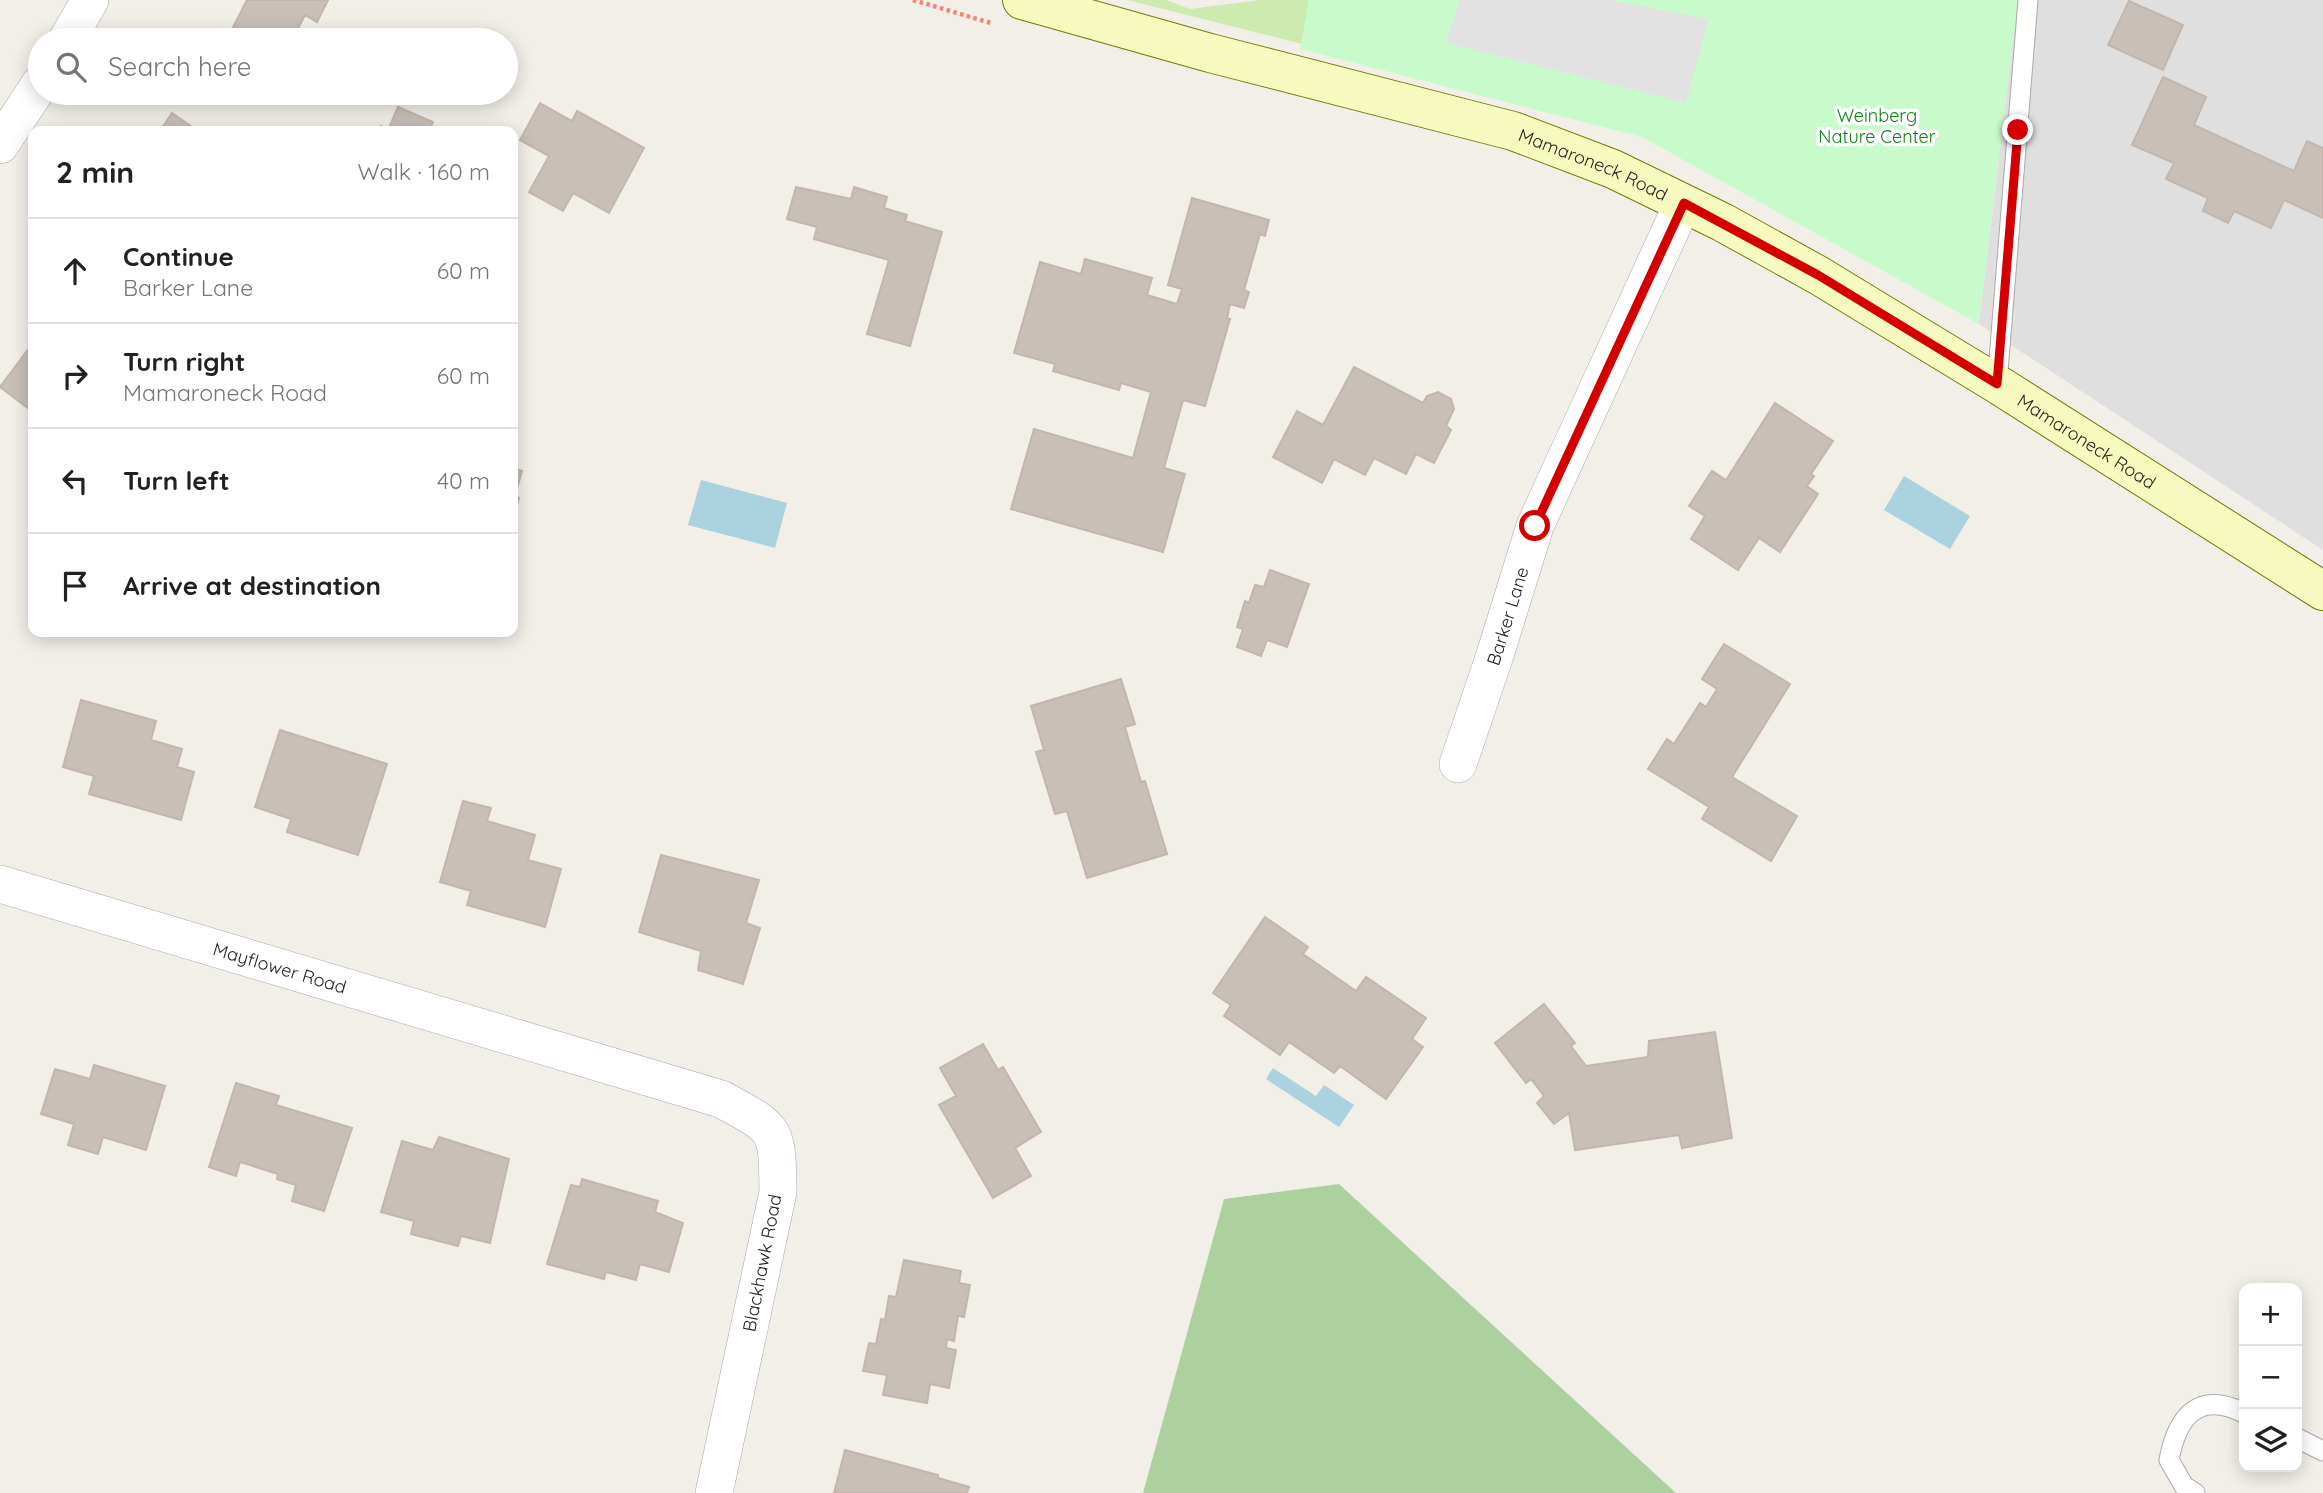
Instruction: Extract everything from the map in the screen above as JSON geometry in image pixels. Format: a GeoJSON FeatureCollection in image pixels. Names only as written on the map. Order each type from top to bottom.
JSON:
{"type":"FeatureCollection","features":[{"type":"Feature","properties":{"kind":"street"},"geometry":{"type":"LineString","coordinates":[[74,28],[90,0]]}},
{"type":"Feature","properties":{"kind":"street","name":"Mamaroneck Road"},"geometry":{"type":"LineString","coordinates":[[1022,0],[1210,53],[1513,131],[1613,169],[1684,203],[1818,275],[1997,384],[2323,591]]}},
{"type":"Feature","properties":{"kind":"street"},"geometry":{"type":"LineString","coordinates":[[0,145],[28,102]]}},
{"type":"Feature","properties":{"kind":"street","name":"Barker Lane"},"geometry":{"type":"LineString","coordinates":[[1458,764],[1535,526],[1684,203]]}},
{"type":"Feature","properties":{"kind":"street","name":"Mayflower Road"},"geometry":{"type":"LineString","coordinates":[[0,884],[561,1051]]}},
{"type":"Feature","properties":{"kind":"street","name":"Blackhawk Road"},"geometry":{"type":"LineString","coordinates":[[561,1051],[721,1099],[761,1121],[771,1132],[776,1144],[778,1192],[714,1493]]}},
{"type":"Feature","properties":{"kind":"lane"},"geometry":{"type":"LineString","coordinates":[[1997,384],[2028,0]]}},
{"type":"Feature","properties":{"kind":"lane"},"geometry":{"type":"LineString","coordinates":[[2195,1493],[2184,1486],[2169,1460],[2173,1437],[2185,1417],[2200,1407],[2228,1405],[2239,1410]]}},
{"type":"Feature","properties":{"kind":"lane"},"geometry":{"type":"LineString","coordinates":[[2302,1440],[2323,1451]]}},
{"type":"Feature","properties":{"kind":"shaded area"},"geometry":{"type":"Polygon","coordinates":[[[1460,0],[1611,0],[1708,19],[1686,103],[1446,43],[1460,0]]]}},
{"type":"Feature","properties":{"kind":"shaded area"},"geometry":{"type":"Polygon","coordinates":[[[2018,0],[2323,0],[2323,550],[1979,324],[2018,0]]]}},
{"type":"Feature","properties":{"kind":"green space"},"geometry":{"type":"Polygon","coordinates":[[[1127,0],[1166,0],[1190,9],[1260,0],[1375,0],[1330,51],[1127,0]]]}},
{"type":"Feature","properties":{"kind":"green space","name":"Weinberg Nature Center"},"geometry":{"type":"Polygon","coordinates":[[[1309,0],[2018,0],[1979,324],[1642,137],[1300,49],[1309,0]]]}},
{"type":"Feature","properties":{"kind":"green space"},"geometry":{"type":"Polygon","coordinates":[[[1339,1184],[1676,1493],[1143,1493],[1224,1199],[1339,1184]]]}},
{"type":"Feature","properties":{"kind":"water"},"geometry":{"type":"Polygon","coordinates":[[[1904,476],[1970,516],[1950,549],[1884,510],[1904,476]]]}},
{"type":"Feature","properties":{"kind":"water"},"geometry":{"type":"Polygon","coordinates":[[[701,480],[787,503],[775,548],[688,525],[701,480]]]}},
{"type":"Feature","properties":{"kind":"water"},"geometry":{"type":"Polygon","coordinates":[[[1273,1068],[1316,1096],[1324,1085],[1354,1105],[1339,1127],[1266,1079],[1273,1068]]]}},
{"type":"Feature","properties":{"kind":"building"},"geometry":{"type":"Polygon","coordinates":[[[247,0],[328,0],[317,22],[305,15],[298,28],[233,28],[247,0]]]}},
{"type":"Feature","properties":{"kind":"building"},"geometry":{"type":"Polygon","coordinates":[[[2129,1],[2183,25],[2163,70],[2108,45],[2129,1]]]}},
{"type":"Feature","properties":{"kind":"building"},"geometry":{"type":"Polygon","coordinates":[[[2163,77],[2206,97],[2194,125],[2294,171],[2307,141],[2323,148],[2323,218],[2284,200],[2271,228],[2234,211],[2228,223],[2203,211],[2208,198],[2166,179],[2174,163],[2132,145],[2163,77]]]}},
{"type":"Feature","properties":{"kind":"building"},"geometry":{"type":"Polygon","coordinates":[[[540,103],[572,121],[577,111],[644,148],[609,213],[573,193],[563,211],[529,192],[549,156],[520,140],[540,103]]]}},
{"type":"Feature","properties":{"kind":"building"},"geometry":{"type":"Polygon","coordinates":[[[398,107],[433,122],[431,126],[390,126],[398,107]]]}},
{"type":"Feature","properties":{"kind":"building"},"geometry":{"type":"Polygon","coordinates":[[[172,113],[191,126],[163,126],[172,113]]]}},
{"type":"Feature","properties":{"kind":"building"},"geometry":{"type":"Polygon","coordinates":[[[796,187],[851,199],[854,187],[887,197],[884,208],[907,215],[905,221],[942,232],[910,346],[867,334],[889,260],[814,239],[817,227],[787,219],[796,187]]]}},
{"type":"Feature","properties":{"kind":"building"},"geometry":{"type":"Polygon","coordinates":[[[1192,198],[1269,220],[1265,236],[1260,234],[1244,290],[1249,292],[1244,308],[1230,304],[1227,319],[1230,319],[1205,406],[1183,400],[1164,468],[1185,474],[1163,552],[1011,509],[1034,429],[1133,458],[1151,392],[1121,383],[1119,390],[1053,371],[1055,364],[1014,353],[1040,262],[1081,274],[1085,259],[1152,278],[1147,295],[1177,304],[1182,289],[1168,285],[1192,198]]]}},
{"type":"Feature","properties":{"kind":"building"},"geometry":{"type":"Polygon","coordinates":[[[28,350],[28,408],[0,387],[28,350]]]}},
{"type":"Feature","properties":{"kind":"building"},"geometry":{"type":"Polygon","coordinates":[[[1354,367],[1423,403],[1427,396],[1438,392],[1451,399],[1454,409],[1446,426],[1451,430],[1434,463],[1416,454],[1406,474],[1374,458],[1365,475],[1334,459],[1322,483],[1273,457],[1297,411],[1323,425],[1354,367]]]}},
{"type":"Feature","properties":{"kind":"building"},"geometry":{"type":"Polygon","coordinates":[[[1775,403],[1833,441],[1811,474],[1814,476],[1807,486],[1818,494],[1780,552],[1759,538],[1738,570],[1691,539],[1705,516],[1689,506],[1712,471],[1726,480],[1775,403]]]}},
{"type":"Feature","properties":{"kind":"building"},"geometry":{"type":"Polygon","coordinates":[[[518,470],[522,471],[518,485],[518,470]]]}},
{"type":"Feature","properties":{"kind":"building"},"geometry":{"type":"Polygon","coordinates":[[[1270,570],[1309,584],[1287,647],[1267,640],[1261,656],[1237,647],[1243,629],[1237,627],[1245,601],[1249,603],[1255,585],[1264,587],[1270,570]]]}},
{"type":"Feature","properties":{"kind":"building"},"geometry":{"type":"Polygon","coordinates":[[[1724,644],[1790,684],[1732,777],[1797,816],[1771,861],[1702,819],[1709,807],[1648,769],[1667,739],[1674,744],[1700,703],[1706,707],[1717,689],[1702,679],[1724,644]]]}},
{"type":"Feature","properties":{"kind":"building"},"geometry":{"type":"Polygon","coordinates":[[[1121,679],[1135,724],[1125,727],[1167,854],[1087,878],[1067,811],[1055,814],[1036,752],[1044,750],[1031,706],[1121,679]]]}},
{"type":"Feature","properties":{"kind":"building"},"geometry":{"type":"Polygon","coordinates":[[[81,700],[156,721],[151,740],[182,749],[177,767],[194,772],[181,820],[89,794],[94,776],[63,767],[81,700]]]}},
{"type":"Feature","properties":{"kind":"building"},"geometry":{"type":"Polygon","coordinates":[[[280,730],[387,764],[358,855],[287,832],[291,819],[255,807],[280,730]]]}},
{"type":"Feature","properties":{"kind":"building"},"geometry":{"type":"Polygon","coordinates":[[[463,801],[491,808],[487,821],[535,835],[528,860],[561,869],[545,927],[467,905],[471,891],[440,882],[463,801]]]}},
{"type":"Feature","properties":{"kind":"building"},"geometry":{"type":"Polygon","coordinates":[[[661,855],[759,880],[746,923],[760,928],[743,984],[698,970],[701,951],[639,932],[661,855]]]}},
{"type":"Feature","properties":{"kind":"building"},"geometry":{"type":"Polygon","coordinates":[[[1265,917],[1308,947],[1303,954],[1356,991],[1366,977],[1426,1018],[1412,1039],[1423,1047],[1386,1099],[1340,1066],[1334,1073],[1289,1042],[1280,1055],[1224,1016],[1231,1005],[1213,993],[1265,917]]]}},
{"type":"Feature","properties":{"kind":"building"},"geometry":{"type":"Polygon","coordinates":[[[1544,1004],[1575,1043],[1571,1046],[1586,1066],[1648,1057],[1649,1041],[1715,1032],[1732,1138],[1682,1148],[1679,1135],[1575,1150],[1569,1113],[1554,1124],[1537,1103],[1544,1096],[1531,1079],[1526,1083],[1495,1043],[1544,1004]]]}},
{"type":"Feature","properties":{"kind":"building"},"geometry":{"type":"Polygon","coordinates":[[[983,1044],[998,1070],[1003,1067],[1041,1132],[1015,1148],[1031,1176],[993,1198],[939,1105],[956,1096],[940,1068],[983,1044]]]}},
{"type":"Feature","properties":{"kind":"building"},"geometry":{"type":"Polygon","coordinates":[[[94,1065],[165,1086],[146,1150],[103,1137],[98,1154],[68,1145],[74,1124],[41,1114],[55,1069],[90,1079],[94,1065]]]}},
{"type":"Feature","properties":{"kind":"building"},"geometry":{"type":"Polygon","coordinates":[[[236,1083],[279,1096],[276,1105],[352,1128],[324,1211],[292,1201],[296,1185],[277,1179],[278,1174],[240,1162],[236,1176],[209,1167],[236,1083]]]}},
{"type":"Feature","properties":{"kind":"building"},"geometry":{"type":"Polygon","coordinates":[[[439,1137],[509,1159],[490,1243],[461,1236],[458,1246],[411,1234],[414,1221],[381,1212],[402,1141],[433,1150],[439,1137]]]}},
{"type":"Feature","properties":{"kind":"building"},"geometry":{"type":"Polygon","coordinates":[[[582,1179],[658,1201],[655,1212],[683,1223],[669,1272],[640,1264],[636,1280],[606,1272],[604,1279],[547,1264],[571,1185],[580,1187],[582,1179]]]}},
{"type":"Feature","properties":{"kind":"building"},"geometry":{"type":"Polygon","coordinates":[[[904,1260],[961,1271],[959,1283],[970,1285],[964,1317],[958,1316],[954,1341],[947,1339],[946,1348],[956,1350],[949,1388],[930,1384],[927,1403],[883,1395],[887,1375],[863,1371],[869,1343],[876,1344],[881,1319],[885,1320],[889,1296],[896,1297],[904,1260]]]}},
{"type":"Feature","properties":{"kind":"building"},"geometry":{"type":"Polygon","coordinates":[[[845,1450],[938,1475],[938,1478],[969,1487],[967,1493],[834,1493],[845,1450]]]}},
{"type":"Feature","properties":{"kind":"route"},"geometry":{"type":"LineString","coordinates":[[1535,526],[1684,203],[1818,275],[1997,384],[2018,130]]}}]}
